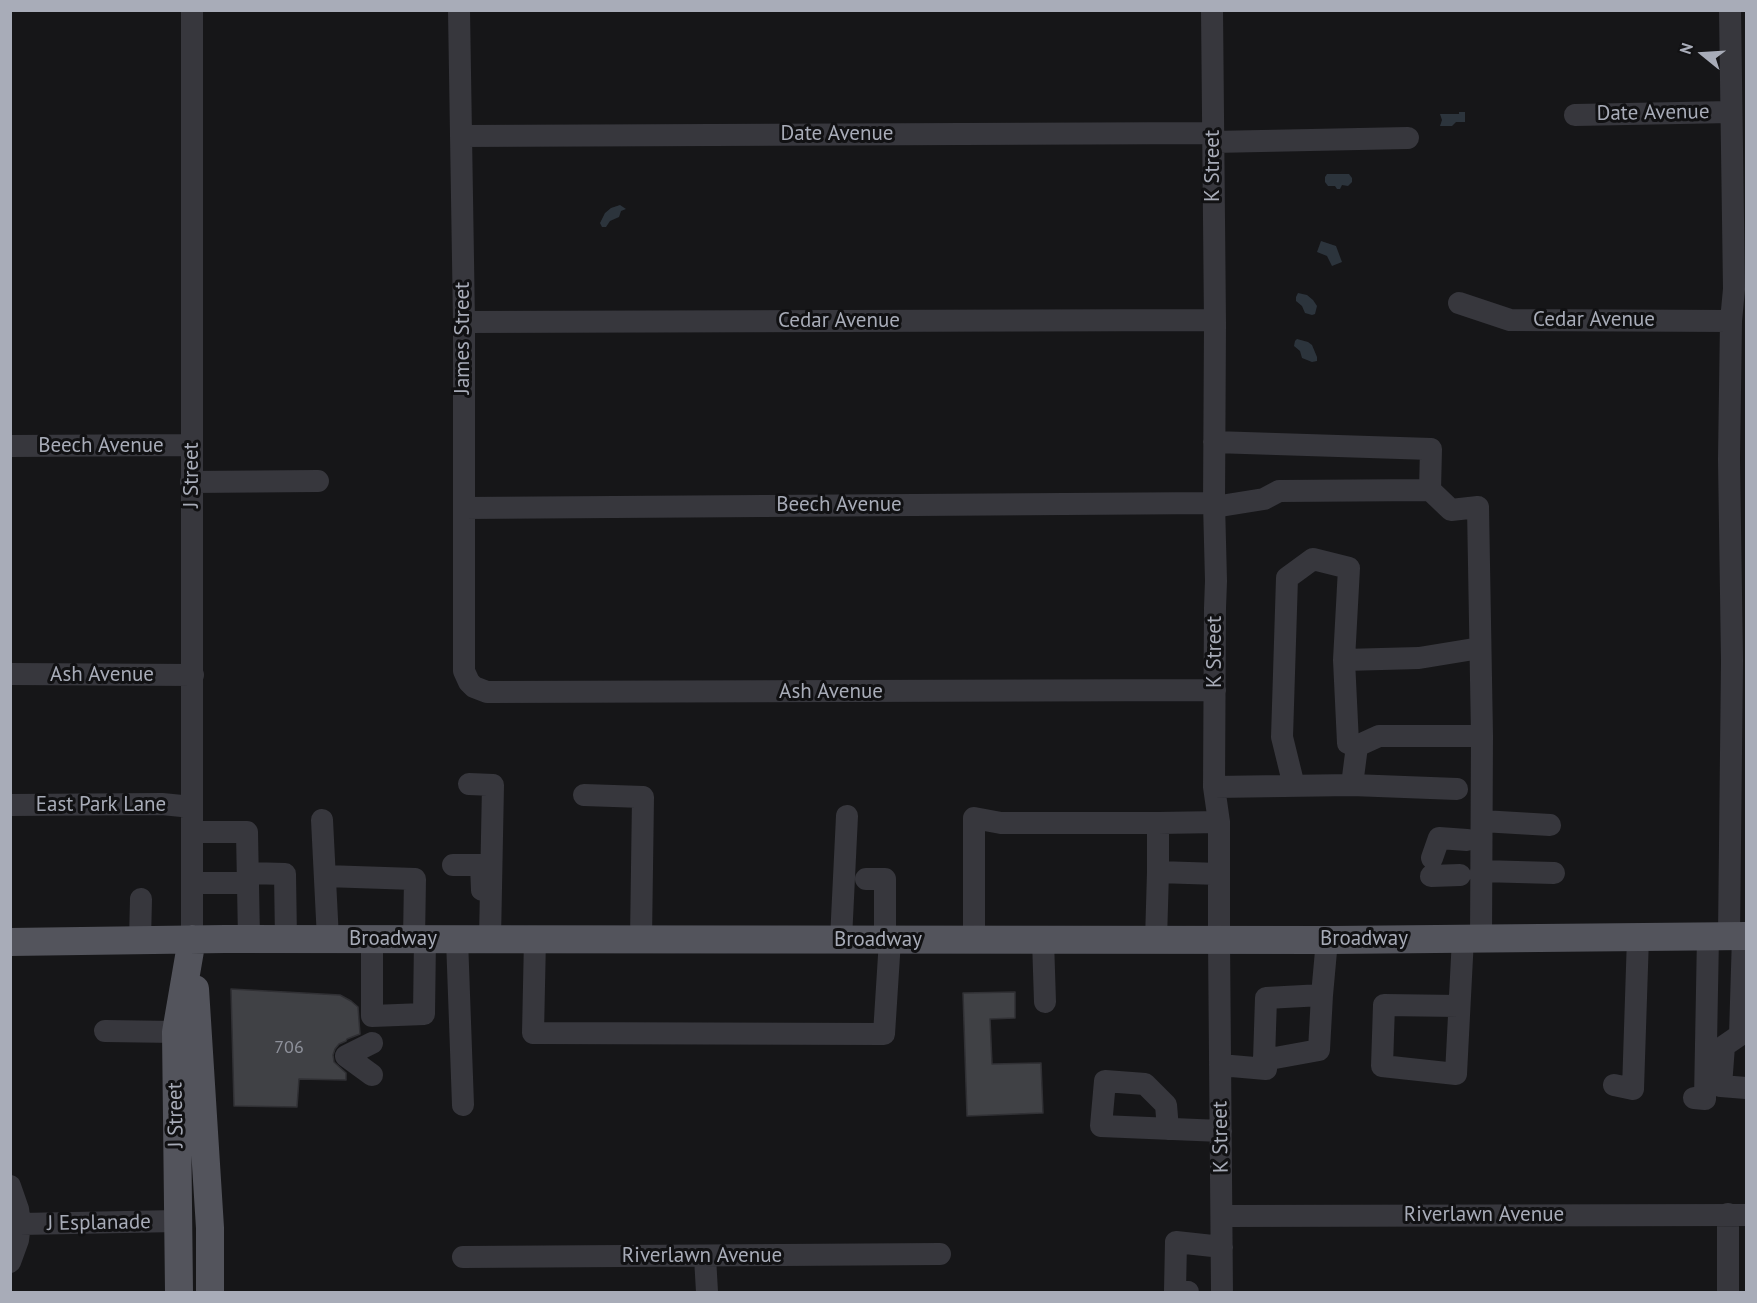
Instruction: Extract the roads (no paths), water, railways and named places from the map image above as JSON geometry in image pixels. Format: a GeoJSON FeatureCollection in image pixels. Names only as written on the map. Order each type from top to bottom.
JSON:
{"type":"FeatureCollection","features":[{"type":"Feature","properties":{"kind":"main road","name":"Broadway"},"geometry":{"type":"LineString","coordinates":[[10,942],[192,939],[1219,940],[1732,936]]}},
{"type":"Feature","properties":{"kind":"main road","name":"J Street"},"geometry":{"type":"LineString","coordinates":[[179,1293],[176,1032],[192,939]]}},
{"type":"Feature","properties":{"kind":"main road","name":"J Street"},"geometry":{"type":"LineString","coordinates":[[192,939],[210,1228],[210,1293]]}},
{"type":"Feature","properties":{"kind":"street","name":"J Street"},"geometry":{"type":"LineString","coordinates":[[192,10],[192,939]]}},
{"type":"Feature","properties":{"kind":"street","name":"James Street"},"geometry":{"type":"LineString","coordinates":[[459,10],[464,322],[464,665]]}},
{"type":"Feature","properties":{"kind":"street","name":"K Street"},"geometry":{"type":"LineString","coordinates":[[1212,10],[1216,581],[1214,787],[1219,822],[1222,1293]]}},
{"type":"Feature","properties":{"kind":"street"},"geometry":{"type":"LineString","coordinates":[[1730,10],[1736,105],[1740,289],[1731,321],[1738,474],[1739,661],[1739,766],[1732,936],[1740,1035],[1724,1046],[1721,1086],[1746,1088]]}},
{"type":"Feature","properties":{"kind":"street","name":"Date Avenue"},"geometry":{"type":"LineString","coordinates":[[1575,115],[1736,105]]}},
{"type":"Feature","properties":{"kind":"street","name":"Date Avenue"},"geometry":{"type":"LineString","coordinates":[[461,136],[1408,138]]}},
{"type":"Feature","properties":{"kind":"street","name":"Cedar Avenue"},"geometry":{"type":"LineString","coordinates":[[1459,303],[1510,320],[1731,321]]}},
{"type":"Feature","properties":{"kind":"street","name":"Cedar Avenue"},"geometry":{"type":"LineString","coordinates":[[464,322],[1215,320]]}},
{"type":"Feature","properties":{"kind":"street"},"geometry":{"type":"LineString","coordinates":[[1214,442],[1431,449],[1430,490],[1451,510],[1478,507],[1482,821],[1471,873],[1472,938],[1459,1006]]}},
{"type":"Feature","properties":{"kind":"street","name":"Beech Avenue"},"geometry":{"type":"LineString","coordinates":[[10,446],[192,445]]}},
{"type":"Feature","properties":{"kind":"street"},"geometry":{"type":"LineString","coordinates":[[191,482],[318,481]]}},
{"type":"Feature","properties":{"kind":"street","name":"Beech Avenue"},"geometry":{"type":"LineString","coordinates":[[464,508],[1214,505],[1264,499],[1279,491],[1430,490]]}},
{"type":"Feature","properties":{"kind":"street"},"geometry":{"type":"LineString","coordinates":[[1294,786],[1282,737],[1287,578],[1313,559],[1349,568],[1344,660],[1348,743],[1357,746],[1379,736],[1482,736]]}},
{"type":"Feature","properties":{"kind":"street"},"geometry":{"type":"LineString","coordinates":[[1344,660],[1419,658],[1480,648]]}},
{"type":"Feature","properties":{"kind":"street","name":"Ash Avenue"},"geometry":{"type":"LineString","coordinates":[[464,665],[464,672],[469,682],[474,687],[487,692],[1215,690]]}},
{"type":"Feature","properties":{"kind":"street","name":"Ash Avenue"},"geometry":{"type":"LineString","coordinates":[[10,674],[193,675]]}},
{"type":"Feature","properties":{"kind":"street"},"geometry":{"type":"LineString","coordinates":[[1352,784],[1357,746]]}},
{"type":"Feature","properties":{"kind":"street"},"geometry":{"type":"LineString","coordinates":[[462,1105],[493,785],[469,784]]}},
{"type":"Feature","properties":{"kind":"street"},"geometry":{"type":"LineString","coordinates":[[1214,787],[1352,784],[1457,789]]}},
{"type":"Feature","properties":{"kind":"street"},"geometry":{"type":"LineString","coordinates":[[584,795],[643,797],[641,939]]}},
{"type":"Feature","properties":{"kind":"street","name":"East Park Lane"},"geometry":{"type":"LineString","coordinates":[[10,805],[162,804],[192,807]]}},
{"type":"Feature","properties":{"kind":"street"},"geometry":{"type":"LineString","coordinates":[[841,939],[847,816]]}},
{"type":"Feature","properties":{"kind":"street"},"geometry":{"type":"LineString","coordinates":[[974,940],[974,818],[1000,823],[1219,822]]}},
{"type":"Feature","properties":{"kind":"street"},"geometry":{"type":"LineString","coordinates":[[322,820],[328,939]]}},
{"type":"Feature","properties":{"kind":"street"},"geometry":{"type":"LineString","coordinates":[[1482,821],[1550,825]]}},
{"type":"Feature","properties":{"kind":"street"},"geometry":{"type":"LineString","coordinates":[[1156,940],[1158,824]]}},
{"type":"Feature","properties":{"kind":"street"},"geometry":{"type":"LineString","coordinates":[[192,832],[247,832],[249,939]]}},
{"type":"Feature","properties":{"kind":"street"},"geometry":{"type":"LineString","coordinates":[[1467,840],[1439,838],[1432,867],[1471,873],[1554,873]]}},
{"type":"Feature","properties":{"kind":"street"},"geometry":{"type":"LineString","coordinates":[[453,865],[482,865],[477,939]]}},
{"type":"Feature","properties":{"kind":"street"},"geometry":{"type":"LineString","coordinates":[[1158,872],[1219,874]]}},
{"type":"Feature","properties":{"kind":"street"},"geometry":{"type":"LineString","coordinates":[[192,883],[285,874],[286,939]]}},
{"type":"Feature","properties":{"kind":"street"},"geometry":{"type":"LineString","coordinates":[[325,876],[415,879],[424,1014],[372,1016],[372,940]]}},
{"type":"Feature","properties":{"kind":"street"},"geometry":{"type":"LineString","coordinates":[[535,939],[533,1033],[884,1034],[887,940],[885,879],[866,879]]}},
{"type":"Feature","properties":{"kind":"street"},"geometry":{"type":"LineString","coordinates":[[140,940],[141,899]]}},
{"type":"Feature","properties":{"kind":"street"},"geometry":{"type":"LineString","coordinates":[[1694,1098],[1705,1099],[1732,936]]}},
{"type":"Feature","properties":{"kind":"street"},"geometry":{"type":"LineString","coordinates":[[1614,1085],[1632,1089],[1638,937]]}},
{"type":"Feature","properties":{"kind":"street"},"geometry":{"type":"LineString","coordinates":[[1264,1060],[1319,1050],[1327,939]]}},
{"type":"Feature","properties":{"kind":"street"},"geometry":{"type":"LineString","coordinates":[[1043,940],[1045,1002]]}},
{"type":"Feature","properties":{"kind":"street"},"geometry":{"type":"LineString","coordinates":[[1220,1065],[1266,1069],[1264,1060],[1266,998],[1322,995]]}},
{"type":"Feature","properties":{"kind":"street"},"geometry":{"type":"LineString","coordinates":[[105,1031],[176,1032]]}},
{"type":"Feature","properties":{"kind":"street"},"geometry":{"type":"LineString","coordinates":[[372,1043],[346,1056],[372,1075]]}},
{"type":"Feature","properties":{"kind":"street"},"geometry":{"type":"LineString","coordinates":[[1168,1129],[1221,1131]]}},
{"type":"Feature","properties":{"kind":"street"},"geometry":{"type":"LineString","coordinates":[[10,1186],[18,1209],[20,1224],[18,1240],[10,1262]]}},
{"type":"Feature","properties":{"kind":"street"},"geometry":{"type":"LineString","coordinates":[[1728,1293],[1737,1215]]}},
{"type":"Feature","properties":{"kind":"street","name":"Riverlawn Avenue"},"geometry":{"type":"LineString","coordinates":[[1222,1216],[1737,1215]]}},
{"type":"Feature","properties":{"kind":"street","name":"J Esplanade"},"geometry":{"type":"LineString","coordinates":[[20,1224],[178,1221]]}},
{"type":"Feature","properties":{"kind":"street"},"geometry":{"type":"LineString","coordinates":[[1188,1293],[1175,1291],[1176,1242],[1222,1247]]}},
{"type":"Feature","properties":{"kind":"street","name":"Riverlawn Avenue"},"geometry":{"type":"LineString","coordinates":[[463,1257],[940,1254]]}},
{"type":"Feature","properties":{"kind":"street"},"geometry":{"type":"LineString","coordinates":[[705,1257],[707,1293]]}}]}
